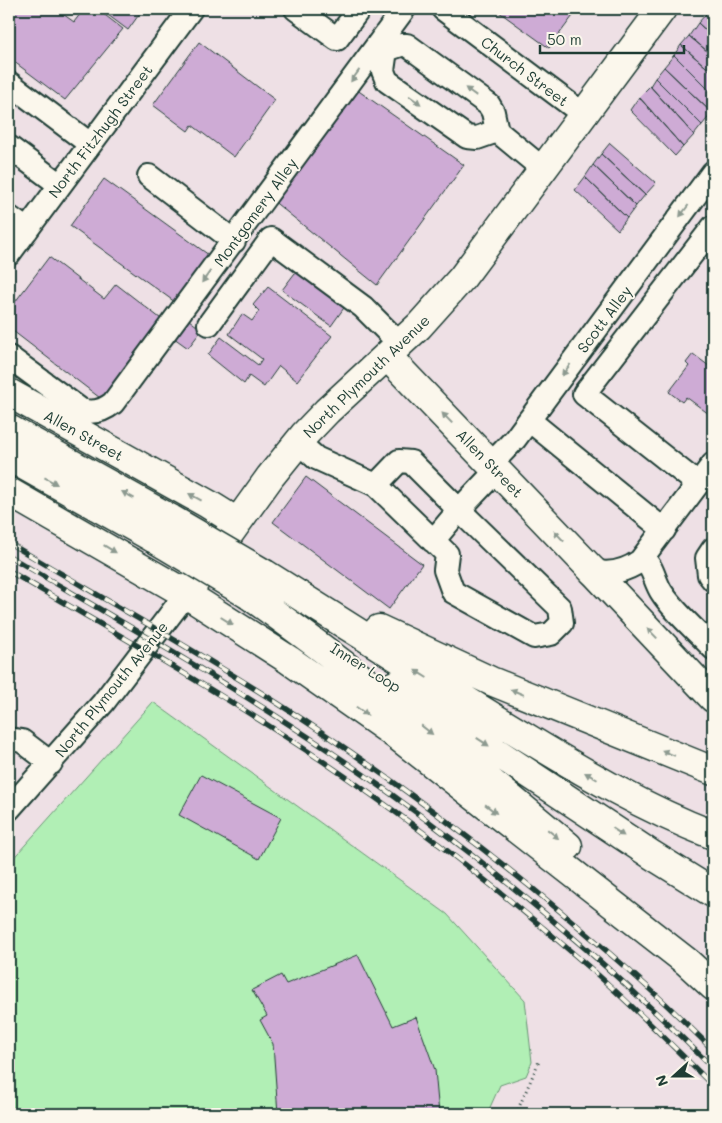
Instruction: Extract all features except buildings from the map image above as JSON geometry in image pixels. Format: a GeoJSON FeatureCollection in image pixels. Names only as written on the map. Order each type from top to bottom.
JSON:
{"type":"FeatureCollection","features":[{"type":"Feature","properties":{"kind":"main road","name":"North Plymouth Avenue"},"geometry":{"type":"LineString","coordinates":[[186,594],[270,477],[298,442],[321,417],[435,310],[462,278],[662,9]]}},
{"type":"Feature","properties":{"kind":"main road","name":"Allen Street"},"geometry":{"type":"LineString","coordinates":[[394,350],[494,467],[713,698]]}},
{"type":"Feature","properties":{"kind":"main road","name":"Allen Street"},"geometry":{"type":"LineString","coordinates":[[9,392],[237,522]]}},
{"type":"Feature","properties":{"kind":"main road","name":"Inner Loop"},"geometry":{"type":"LineString","coordinates":[[9,429],[163,529],[257,584],[437,684],[587,774],[641,804],[713,835]]}},
{"type":"Feature","properties":{"kind":"main road","name":"Inner Loop"},"geometry":{"type":"LineString","coordinates":[[9,457],[163,529]]}},
{"type":"Feature","properties":{"kind":"main road"},"geometry":{"type":"LineString","coordinates":[[9,492],[186,594],[289,660],[396,735],[713,984]]}},
{"type":"Feature","properties":{"kind":"main road","name":"Inner Loop"},"geometry":{"type":"LineString","coordinates":[[257,584],[390,681],[652,855],[713,893]]}},
{"type":"Feature","properties":{"kind":"main road"},"geometry":{"type":"LineString","coordinates":[[257,584],[347,667],[494,784],[662,927],[713,984]]}},
{"type":"Feature","properties":{"kind":"main road"},"geometry":{"type":"LineString","coordinates":[[257,584],[713,771]]}},
{"type":"Feature","properties":{"kind":"street","name":"North Fitzhugh Street"},"geometry":{"type":"LineString","coordinates":[[9,254],[191,9]]}},
{"type":"Feature","properties":{"kind":"street"},"geometry":{"type":"LineString","coordinates":[[296,9],[337,39],[357,12],[352,9]]}},
{"type":"Feature","properties":{"kind":"street","name":"Montgomery Alley"},"geometry":{"type":"LineString","coordinates":[[101,410],[116,400],[234,240],[383,46],[404,9]]}},
{"type":"Feature","properties":{"kind":"street","name":"Church Street"},"geometry":{"type":"LineString","coordinates":[[443,9],[583,114]]}},
{"type":"Feature","properties":{"kind":"street"},"geometry":{"type":"LineString","coordinates":[[497,130],[478,138],[467,137],[387,80],[383,71],[383,46],[408,45],[489,105],[493,112],[497,130],[543,169]]}},
{"type":"Feature","properties":{"kind":"street"},"geometry":{"type":"LineString","coordinates":[[9,83],[90,144]]}},
{"type":"Feature","properties":{"kind":"street"},"geometry":{"type":"LineString","coordinates":[[9,147],[60,185]]}},
{"type":"Feature","properties":{"kind":"street","name":"Scott Alley"},"geometry":{"type":"LineString","coordinates":[[433,540],[494,467],[713,172]]}},
{"type":"Feature","properties":{"kind":"street"},"geometry":{"type":"LineString","coordinates":[[149,176],[234,240]]}},
{"type":"Feature","properties":{"kind":"street"},"geometry":{"type":"LineString","coordinates":[[9,217],[27,230]]}},
{"type":"Feature","properties":{"kind":"street"},"geometry":{"type":"LineString","coordinates":[[698,484],[584,394],[713,227]]}},
{"type":"Feature","properties":{"kind":"street"},"geometry":{"type":"LineString","coordinates":[[209,324],[271,239],[362,307],[394,350]]}},
{"type":"Feature","properties":{"kind":"street","name":"Allen Street"},"geometry":{"type":"LineString","coordinates":[[9,357],[76,408],[86,412],[101,410]]}},
{"type":"Feature","properties":{"kind":"street"},"geometry":{"type":"LineString","coordinates":[[529,420],[664,530]]}},
{"type":"Feature","properties":{"kind":"street"},"geometry":{"type":"LineString","coordinates":[[298,442],[316,458],[376,485],[433,540],[447,554],[445,570],[453,592],[534,637],[551,634],[562,623],[560,608],[411,462],[399,461],[376,485]]}},
{"type":"Feature","properties":{"kind":"street"},"geometry":{"type":"LineString","coordinates":[[593,571],[607,573],[620,571],[632,567],[643,558],[713,464]]}},
{"type":"Feature","properties":{"kind":"street"},"geometry":{"type":"LineString","coordinates":[[713,549],[707,558],[708,575],[713,580]]}},
{"type":"Feature","properties":{"kind":"street"},"geometry":{"type":"LineString","coordinates":[[643,558],[652,569],[658,586],[666,598],[713,648]]}},
{"type":"Feature","properties":{"kind":"street","name":"North Plymouth Avenue"},"geometry":{"type":"LineString","coordinates":[[9,809],[103,703],[186,594]]}},
{"type":"Feature","properties":{"kind":"street"},"geometry":{"type":"LineString","coordinates":[[9,721],[17,728],[15,740],[51,763]]}},
{"type":"Feature","properties":{"kind":"path"},"geometry":{"type":"LineString","coordinates":[[516,1114],[540,1059]]}},
{"type":"Feature","properties":{"kind":"green space"},"geometry":{"type":"Polygon","coordinates":[[[153,702],[447,914],[525,1000],[532,1062],[526,1076],[500,1085],[487,1114],[9,1114],[9,863],[153,702]]]}},
{"type":"Feature","properties":{"kind":"railway"},"geometry":{"type":"LineString","coordinates":[[9,543],[246,683],[323,733],[401,788],[552,904],[636,976],[713,1050]]}},
{"type":"Feature","properties":{"kind":"railway"},"geometry":{"type":"LineString","coordinates":[[9,556],[170,650],[289,724],[430,822],[576,940],[713,1068]]}},
{"type":"Feature","properties":{"kind":"railway"},"geometry":{"type":"LineString","coordinates":[[9,571],[244,710],[321,760],[391,809],[492,886],[589,967],[713,1086]]}}]}
